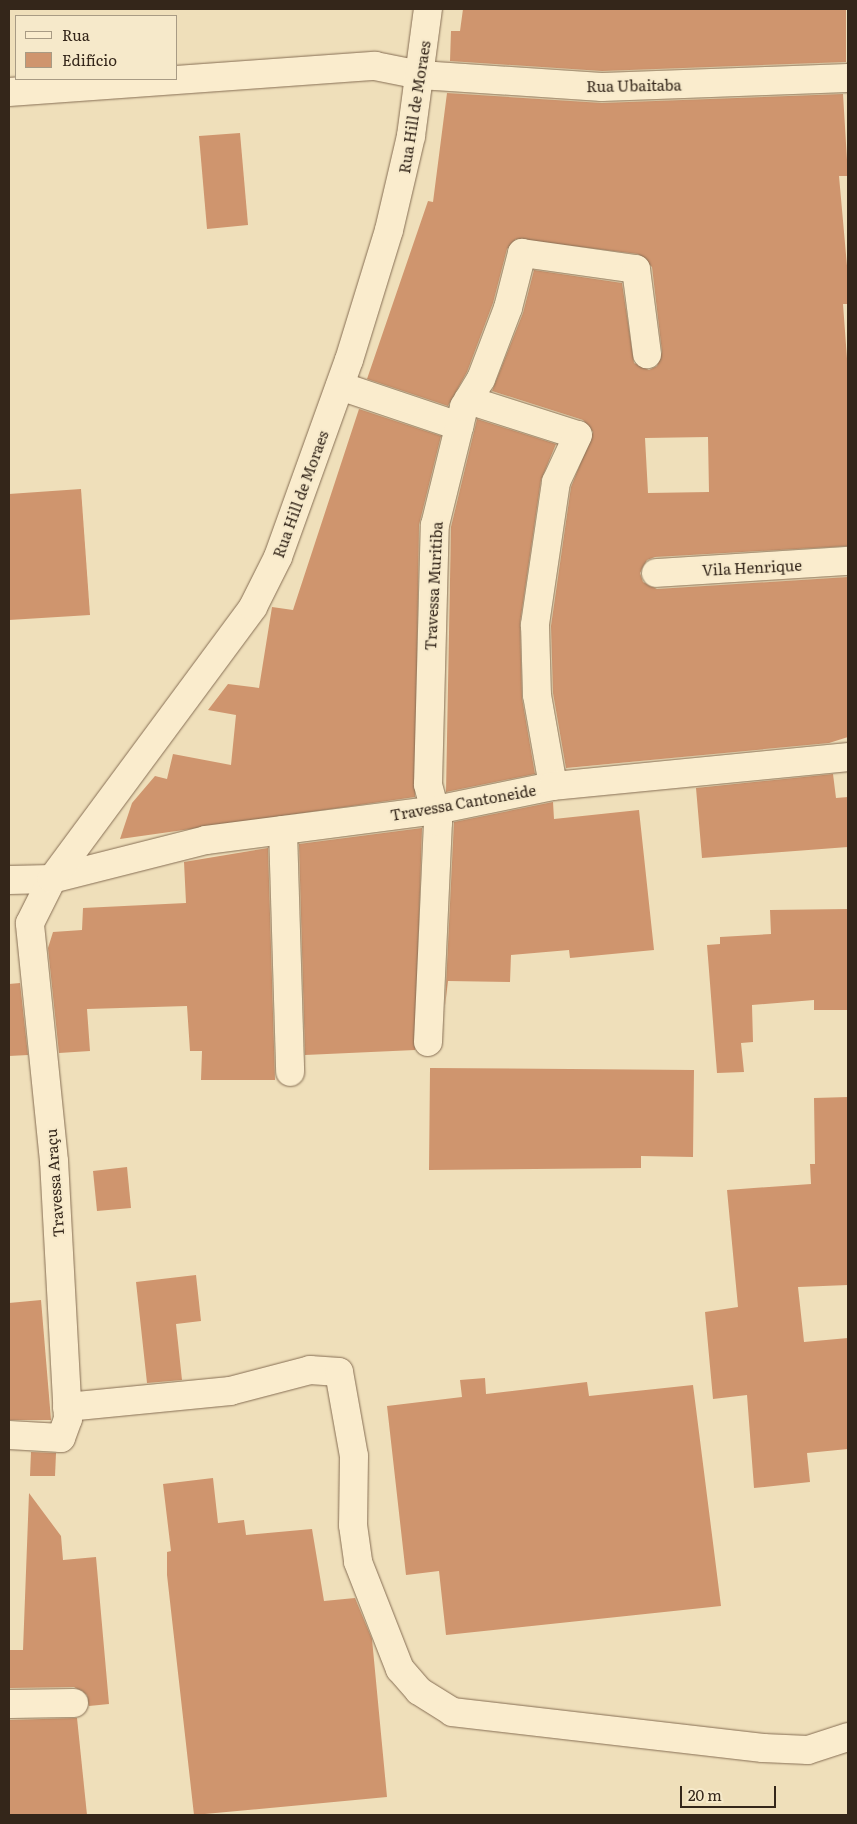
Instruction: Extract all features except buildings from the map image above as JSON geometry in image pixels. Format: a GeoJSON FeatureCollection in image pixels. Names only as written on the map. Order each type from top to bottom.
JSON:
{"type":"FeatureCollection","features":[{"type":"Feature","properties":{"kind":"street","name":"Rua Hill de Moraes"},"geometry":{"type":"LineString","coordinates":[[52,879],[254,607],[278,557],[340,386],[403,178],[420,75],[428,9]]}},
{"type":"Feature","properties":{"kind":"street","name":"Rua Ubaitaba"},"geometry":{"type":"LineString","coordinates":[[178,80],[375,66],[420,75],[602,87],[848,78]]}},
{"type":"Feature","properties":{"kind":"street","name":"Rua Ubaitaba"},"geometry":{"type":"LineString","coordinates":[[9,92],[178,80]]}},
{"type":"Feature","properties":{"kind":"street","name":"Travessa Muritiba"},"geometry":{"type":"LineString","coordinates":[[428,1042],[436,810],[428,784],[434,525],[459,426],[468,400],[508,308],[522,253],[636,269],[647,354]]}},
{"type":"Feature","properties":{"kind":"street"},"geometry":{"type":"LineString","coordinates":[[340,386],[459,426]]}},
{"type":"Feature","properties":{"kind":"street"},"geometry":{"type":"LineString","coordinates":[[468,400],[578,436],[556,482],[535,625],[537,695],[553,786]]}},
{"type":"Feature","properties":{"kind":"street","name":"Vila Henrique"},"geometry":{"type":"LineString","coordinates":[[656,572],[848,561]]}},
{"type":"Feature","properties":{"kind":"street","name":"Travessa Cantoneide"},"geometry":{"type":"LineString","coordinates":[[52,879],[206,840],[436,810],[553,786],[848,757]]}},
{"type":"Feature","properties":{"kind":"street"},"geometry":{"type":"LineString","coordinates":[[283,830],[290,1072]]}},
{"type":"Feature","properties":{"kind":"street"},"geometry":{"type":"LineString","coordinates":[[9,880],[52,879],[30,923],[9,943]]}},
{"type":"Feature","properties":{"kind":"street","name":"Travessa Araçu"},"geometry":{"type":"LineString","coordinates":[[30,923],[54,1161],[67,1413]]}},
{"type":"Feature","properties":{"kind":"street"},"geometry":{"type":"LineString","coordinates":[[9,1435],[61,1438],[67,1413],[230,1391],[310,1370],[339,1372],[354,1456],[358,1562],[400,1670],[419,1691],[452,1712],[763,1748],[808,1750],[848,1737]]}},
{"type":"Feature","properties":{"kind":"street"},"geometry":{"type":"LineString","coordinates":[[9,1704],[74,1703]]}}]}
